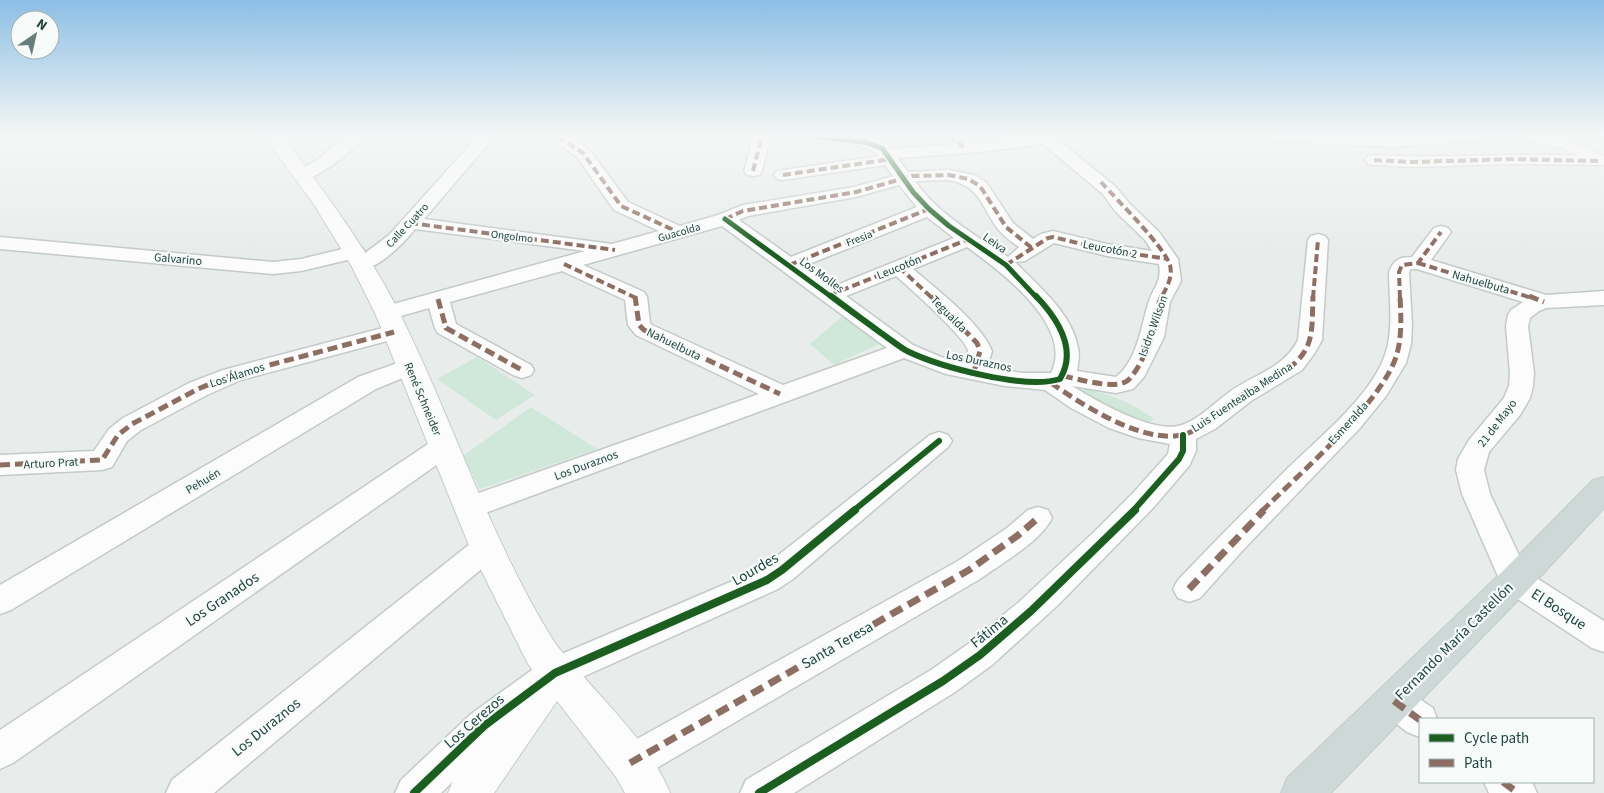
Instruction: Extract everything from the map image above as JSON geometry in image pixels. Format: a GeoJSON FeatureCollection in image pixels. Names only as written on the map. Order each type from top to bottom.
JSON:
{"type":"FeatureCollection","features":[{"type":"Feature","properties":{"kind":"main road","name":"René Schneider"},"geometry":{"type":"LineString","coordinates":[[304,175],[358,259],[390,322],[486,548],[541,654],[640,778]]}},
{"type":"Feature","properties":{"kind":"main road","name":"Fernando María Castellón"},"geometry":{"type":"LineString","coordinates":[[1302,793],[1407,711],[1515,580],[1604,488]]}},
{"type":"Feature","properties":{"kind":"main road"},"geometry":{"type":"LineString","coordinates":[[469,793],[555,673]]}},
{"type":"Feature","properties":{"kind":"street","name":"Calle Cuatro"},"geometry":{"type":"LineString","coordinates":[[358,259],[388,246],[454,173]]}},
{"type":"Feature","properties":{"kind":"street"},"geometry":{"type":"LineString","coordinates":[[597,173],[621,206],[678,232]]}},
{"type":"Feature","properties":{"kind":"street"},"geometry":{"type":"LineString","coordinates":[[783,175],[794,173]]}},
{"type":"Feature","properties":{"kind":"street","name":"Leiva"},"geometry":{"type":"LineString","coordinates":[[901,173],[930,210],[949,226],[1006,265],[1047,308],[1060,326],[1066,349],[1057,380]]}},
{"type":"Feature","properties":{"kind":"street"},"geometry":{"type":"LineString","coordinates":[[1090,173],[1101,182],[1122,207],[1152,236],[1168,259]]}},
{"type":"Feature","properties":{"kind":"street","name":"Guacolda"},"geometry":{"type":"LineString","coordinates":[[390,322],[438,299],[725,219],[743,211],[856,192],[918,175],[961,177],[973,181],[980,186],[1006,227],[1032,248]]}},
{"type":"Feature","properties":{"kind":"street","name":"Fresia"},"geometry":{"type":"LineString","coordinates":[[789,266],[930,210]]}},
{"type":"Feature","properties":{"kind":"street","name":"Los Molles"},"geometry":{"type":"LineString","coordinates":[[725,219],[905,350]]}},
{"type":"Feature","properties":{"kind":"street","name":"Ongolmo"},"geometry":{"type":"LineString","coordinates":[[410,223],[615,250]]}},
{"type":"Feature","properties":{"kind":"street","name":"Esmeralda"},"geometry":{"type":"LineString","coordinates":[[1189,589],[1245,528],[1352,422],[1366,404],[1393,364],[1397,354],[1399,340],[1399,272],[1401,267],[1406,263],[1418,263],[1441,232]]}},
{"type":"Feature","properties":{"kind":"street","name":"Leiva"},"geometry":{"type":"LineString","coordinates":[[1006,265],[1048,238],[1053,237]]}},
{"type":"Feature","properties":{"kind":"street","name":"Leucotón 2"},"geometry":{"type":"LineString","coordinates":[[1053,237],[1107,250],[1168,259]]}},
{"type":"Feature","properties":{"kind":"street","name":"Leucotón"},"geometry":{"type":"LineString","coordinates":[[830,296],[969,238]]}},
{"type":"Feature","properties":{"kind":"street","name":"Luis Fuentealba Medina"},"geometry":{"type":"LineString","coordinates":[[1183,435],[1196,429],[1247,392],[1287,369],[1303,355],[1310,340],[1318,240]]}},
{"type":"Feature","properties":{"kind":"street","name":"Galvarino"},"geometry":{"type":"LineString","coordinates":[[0,243],[273,268],[358,259]]}},
{"type":"Feature","properties":{"kind":"street","name":"Isidro Wilson"},"geometry":{"type":"LineString","coordinates":[[1057,380],[1116,385],[1124,383],[1132,377],[1152,337],[1159,302],[1170,281],[1168,259]]}},
{"type":"Feature","properties":{"kind":"street","name":"Nahuelbuta"},"geometry":{"type":"LineString","coordinates":[[1418,263],[1544,302]]}},
{"type":"Feature","properties":{"kind":"street","name":"Nahuelbuta"},"geometry":{"type":"LineString","coordinates":[[564,264],[636,298],[640,324],[644,330],[780,394]]}},
{"type":"Feature","properties":{"kind":"street","name":"Tegualda"},"geometry":{"type":"LineString","coordinates":[[898,267],[949,313],[976,343],[980,351],[974,371]]}},
{"type":"Feature","properties":{"kind":"street","name":"21 de Mayo"},"geometry":{"type":"LineString","coordinates":[[1515,580],[1476,494],[1470,470],[1472,459],[1478,448],[1511,409],[1519,392],[1522,373],[1517,326],[1519,315],[1531,306],[1544,302],[1604,298]]}},
{"type":"Feature","properties":{"kind":"street"},"geometry":{"type":"LineString","coordinates":[[438,299],[446,328],[522,370]]}},
{"type":"Feature","properties":{"kind":"street","name":"Los Álamos"},"geometry":{"type":"LineString","coordinates":[[102,460],[125,429],[214,382],[390,322]]}},
{"type":"Feature","properties":{"kind":"street","name":"Los Duraznos"},"geometry":{"type":"LineString","coordinates":[[469,508],[905,350],[933,362],[1034,384],[1057,380]]}},
{"type":"Feature","properties":{"kind":"street","name":"Pehuén"},"geometry":{"type":"LineString","coordinates":[[0,601],[367,384],[409,367]]}},
{"type":"Feature","properties":{"kind":"street"},"geometry":{"type":"LineString","coordinates":[[1057,380],[1080,403],[1138,429],[1163,435],[1183,435]]}},
{"type":"Feature","properties":{"kind":"street","name":"Fátima"},"geometry":{"type":"LineString","coordinates":[[759,793],[966,666],[1009,632],[1140,506],[1179,459],[1183,451],[1183,435]]}},
{"type":"Feature","properties":{"kind":"street","name":"Lourdes"},"geometry":{"type":"LineString","coordinates":[[555,673],[767,580],[782,570],[939,441]]}},
{"type":"Feature","properties":{"kind":"street","name":"Los Granados"},"geometry":{"type":"LineString","coordinates":[[0,751],[443,446]]}},
{"type":"Feature","properties":{"kind":"street","name":"Arturo Prat"},"geometry":{"type":"LineString","coordinates":[[0,465],[102,460]]}},
{"type":"Feature","properties":{"kind":"street","name":"Santa Teresa"},"geometry":{"type":"LineString","coordinates":[[640,778],[994,553],[1038,518]]}},
{"type":"Feature","properties":{"kind":"street","name":"Los Duraznos"},"geometry":{"type":"LineString","coordinates":[[185,793],[486,548]]}},
{"type":"Feature","properties":{"kind":"street","name":"El Bosque"},"geometry":{"type":"LineString","coordinates":[[1515,580],[1604,638]]}},
{"type":"Feature","properties":{"kind":"street","name":"Los Cerezos"},"geometry":{"type":"LineString","coordinates":[[414,793],[484,726],[555,673]]}},
{"type":"Feature","properties":{"kind":"street"},"geometry":{"type":"LineString","coordinates":[[1503,783],[1518,793]]}},
{"type":"Feature","properties":{"kind":"green space"},"geometry":{"type":"Polygon","coordinates":[[[845,314],[881,343],[834,365],[810,344],[845,314]]]}},
{"type":"Feature","properties":{"kind":"green space"},"geometry":{"type":"Polygon","coordinates":[[[477,357],[535,395],[496,420],[437,379],[477,357]]]}},
{"type":"Feature","properties":{"kind":"green space"},"geometry":{"type":"Polygon","coordinates":[[[1076,387],[1117,398],[1154,419],[1146,424],[1093,403],[1077,393],[1076,387]]]}},
{"type":"Feature","properties":{"kind":"green space"},"geometry":{"type":"Polygon","coordinates":[[[531,407],[597,449],[480,489],[463,456],[531,407]]]}},
{"type":"Feature","properties":{"kind":"marked path"},"geometry":{"type":"LineString","coordinates":[[597,173],[621,206],[678,232]]}},
{"type":"Feature","properties":{"kind":"marked path"},"geometry":{"type":"LineString","coordinates":[[783,175],[796,173]]}},
{"type":"Feature","properties":{"kind":"marked path"},"geometry":{"type":"LineString","coordinates":[[725,219],[743,211],[856,192],[912,176],[949,175],[968,179],[980,186],[1006,227],[1032,248]]}},
{"type":"Feature","properties":{"kind":"marked path"},"geometry":{"type":"LineString","coordinates":[[1063,376],[1116,385],[1128,381],[1138,367],[1152,337],[1159,302],[1170,281],[1170,266],[1162,250],[1101,182]]}},
{"type":"Feature","properties":{"kind":"marked path"},"geometry":{"type":"LineString","coordinates":[[789,265],[929,209]]}},
{"type":"Feature","properties":{"kind":"marked path"},"geometry":{"type":"LineString","coordinates":[[410,223],[615,250]]}},
{"type":"Feature","properties":{"kind":"marked path"},"geometry":{"type":"LineString","coordinates":[[1189,589],[1232,542],[1351,422],[1377,390],[1394,363],[1399,344],[1401,324],[1399,272],[1402,265],[1406,263],[1418,263],[1441,232]]}},
{"type":"Feature","properties":{"kind":"marked path"},"geometry":{"type":"LineString","coordinates":[[1006,265],[1048,238],[1053,237],[1107,250],[1168,259]]}},
{"type":"Feature","properties":{"kind":"marked path"},"geometry":{"type":"LineString","coordinates":[[830,295],[969,239]]}},
{"type":"Feature","properties":{"kind":"marked path"},"geometry":{"type":"LineString","coordinates":[[1051,383],[1098,412],[1138,430],[1175,436],[1190,432],[1242,395],[1277,376],[1293,364],[1306,349],[1310,340],[1318,240]]}},
{"type":"Feature","properties":{"kind":"marked path"},"geometry":{"type":"LineString","coordinates":[[1418,263],[1544,302]]}},
{"type":"Feature","properties":{"kind":"marked path"},"geometry":{"type":"LineString","coordinates":[[564,264],[636,297],[639,325],[644,330],[780,394]]}},
{"type":"Feature","properties":{"kind":"marked path"},"geometry":{"type":"LineString","coordinates":[[899,267],[949,313],[977,343],[980,351],[974,371]]}},
{"type":"Feature","properties":{"kind":"marked path"},"geometry":{"type":"LineString","coordinates":[[438,299],[446,328],[522,370]]}},
{"type":"Feature","properties":{"kind":"marked path"},"geometry":{"type":"LineString","coordinates":[[0,465],[102,460],[118,435],[132,424],[198,389],[232,375],[394,332]]}},
{"type":"Feature","properties":{"kind":"marked path"},"geometry":{"type":"LineString","coordinates":[[630,763],[969,570],[1017,536],[1038,518]]}},
{"type":"Feature","properties":{"kind":"marked path"},"geometry":{"type":"LineString","coordinates":[[1394,701],[1419,719]]}},
{"type":"Feature","properties":{"kind":"marked path"},"geometry":{"type":"LineString","coordinates":[[1504,783],[1518,793]]}},
{"type":"Feature","properties":{"kind":"cycle path"},"geometry":{"type":"LineString","coordinates":[[725,219],[905,350],[946,366],[1005,378],[1037,383],[1060,379],[1065,371],[1067,349],[1060,326],[1047,308],[1006,265],[949,226],[929,209],[913,192],[900,173]]}},
{"type":"Feature","properties":{"kind":"cycle path"},"geometry":{"type":"LineString","coordinates":[[759,793],[943,681],[997,641],[1063,581],[1156,487],[1179,459],[1183,451],[1183,435]]}},
{"type":"Feature","properties":{"kind":"cycle path"},"geometry":{"type":"LineString","coordinates":[[414,793],[484,726],[555,673],[767,580],[782,570],[939,441]]}}]}
